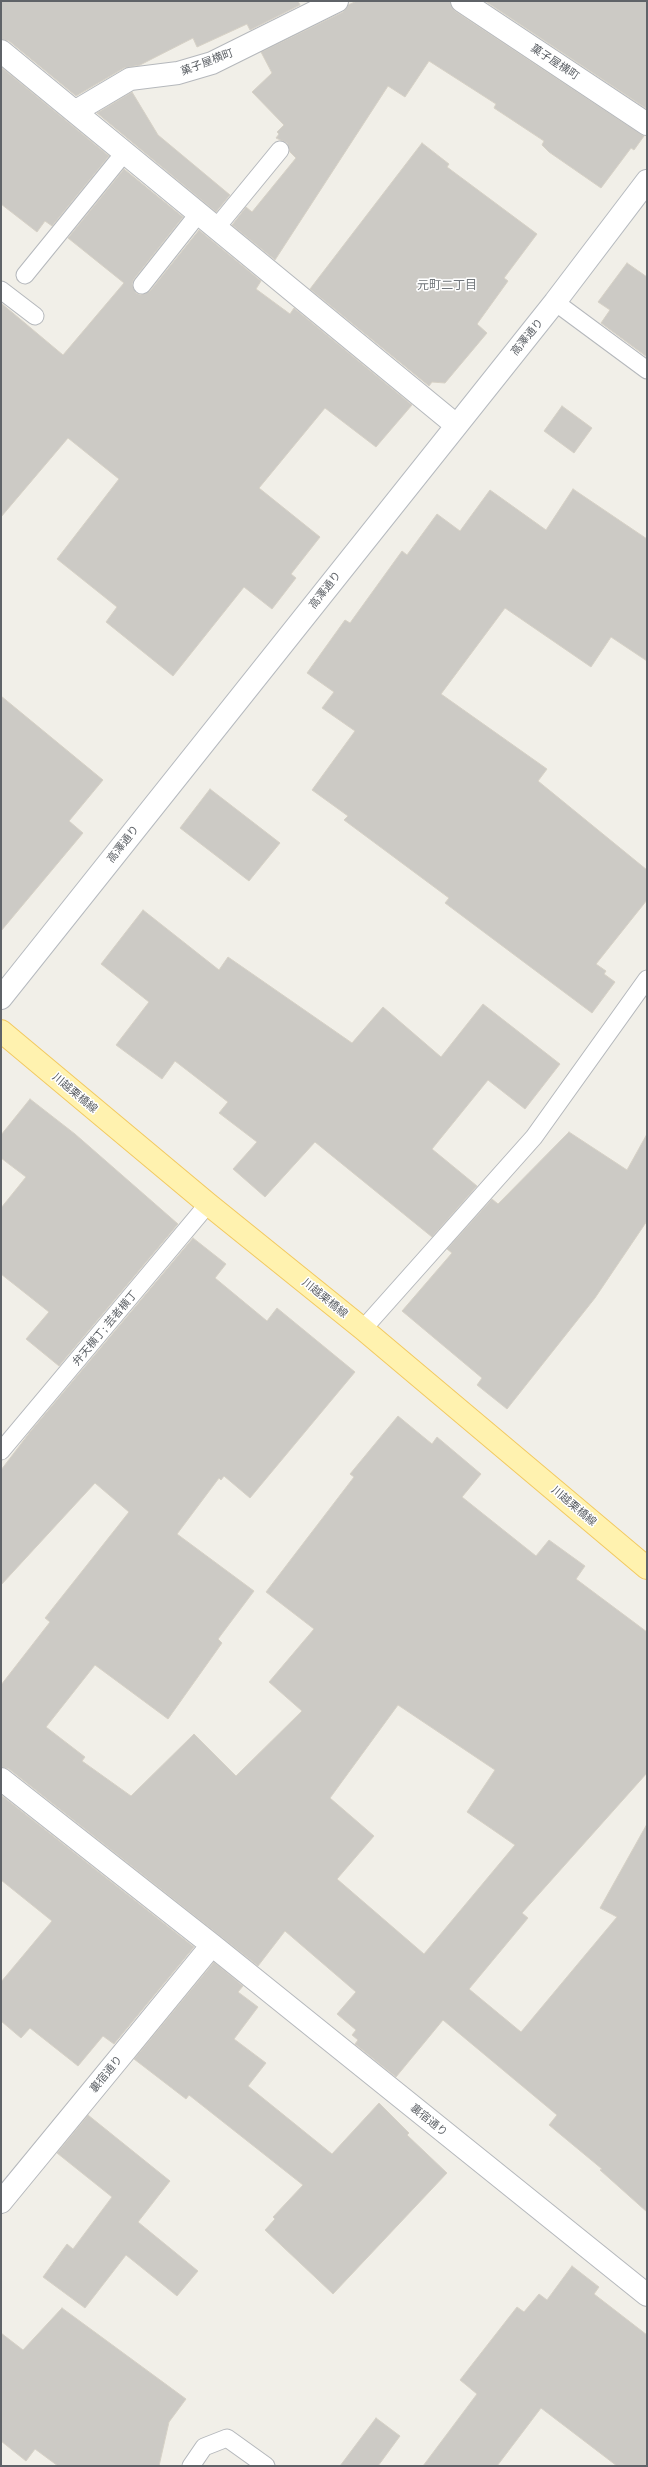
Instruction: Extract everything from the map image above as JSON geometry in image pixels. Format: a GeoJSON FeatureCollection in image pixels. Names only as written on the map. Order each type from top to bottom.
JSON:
{"type":"FeatureCollection","features":[{"type":"Feature","properties":{"kind":"main road","name":"川越栗橋線"},"geometry":{"type":"LineString","coordinates":[[1,1031],[208,1204],[363,1329],[647,1568]]}},
{"type":"Feature","properties":{"kind":"street","name":"菓子屋横町"},"geometry":{"type":"LineString","coordinates":[[76,112],[130,79],[178,73],[212,63],[337,1]]}},
{"type":"Feature","properties":{"kind":"street","name":"菓子屋横町"},"geometry":{"type":"LineString","coordinates":[[462,1],[647,124]]}},
{"type":"Feature","properties":{"kind":"street"},"geometry":{"type":"LineString","coordinates":[[1,50],[456,425]]}},
{"type":"Feature","properties":{"kind":"street","name":"高澤通り"},"geometry":{"type":"LineString","coordinates":[[1,998],[555,302],[647,181]]}},
{"type":"Feature","properties":{"kind":"street","name":"裏宿通り"},"geometry":{"type":"LineString","coordinates":[[1,1779],[212,1945],[647,2295]]}},
{"type":"Feature","properties":{"kind":"street","name":"裏宿通り"},"geometry":{"type":"LineString","coordinates":[[1,2202],[212,1945]]}},
{"type":"Feature","properties":{"kind":"lane"},"geometry":{"type":"LineString","coordinates":[[216,228],[280,150]]}},
{"type":"Feature","properties":{"kind":"lane"},"geometry":{"type":"LineString","coordinates":[[25,275],[125,152]]}},
{"type":"Feature","properties":{"kind":"lane"},"geometry":{"type":"LineString","coordinates":[[142,284],[199,213]]}},
{"type":"Feature","properties":{"kind":"lane"},"geometry":{"type":"LineString","coordinates":[[1,290],[35,316]]}},
{"type":"Feature","properties":{"kind":"lane"},"geometry":{"type":"LineString","coordinates":[[555,302],[647,370]]}},
{"type":"Feature","properties":{"kind":"lane"},"geometry":{"type":"LineString","coordinates":[[363,1329],[534,1137],[647,979]]}},
{"type":"Feature","properties":{"kind":"lane","name":"弁天横丁; 芸者横丁"},"geometry":{"type":"LineString","coordinates":[[1,1451],[208,1204]]}},
{"type":"Feature","properties":{"kind":"lane"},"geometry":{"type":"LineString","coordinates":[[191,2466],[204,2447],[227,2438],[266,2466]]}},
{"type":"Feature","properties":{"kind":"building"},"geometry":{"type":"Polygon","coordinates":[[[1,1],[298,1],[300,5],[250,30],[247,24],[197,47],[193,38],[140,65],[124,68],[76,96],[9,41],[1,39],[1,1]]]}},
{"type":"Feature","properties":{"kind":"building"},"geometry":{"type":"Polygon","coordinates":[[[357,1],[450,1],[455,11],[644,136],[634,150],[631,148],[601,188],[549,152],[542,145],[544,141],[494,108],[496,104],[429,61],[405,97],[388,86],[275,260],[232,225],[246,207],[252,212],[296,158],[290,152],[287,143],[276,138],[279,134],[277,132],[284,125],[252,92],[272,73],[261,52],[343,12],[348,5],[357,1]]]}},
{"type":"Feature","properties":{"kind":"building"},"geometry":{"type":"Polygon","coordinates":[[[485,1],[647,1],[647,109],[485,1]]]}},
{"type":"Feature","properties":{"kind":"building"},"geometry":{"type":"Polygon","coordinates":[[[1,67],[109,156],[52,226],[45,221],[37,232],[1,204],[1,67]]]}},
{"type":"Feature","properties":{"kind":"building"},"geometry":{"type":"Polygon","coordinates":[[[132,92],[158,135],[230,195],[216,212],[97,113],[132,92]]]}},
{"type":"Feature","properties":{"kind":"building"},"geometry":{"type":"Polygon","coordinates":[[[422,143],[449,164],[447,167],[537,234],[504,278],[508,281],[477,324],[487,333],[445,383],[432,382],[429,386],[310,289],[422,143]]]}},
{"type":"Feature","properties":{"kind":"building"},"geometry":{"type":"Polygon","coordinates":[[[124,169],[183,217],[134,279],[132,284],[136,293],[141,295],[150,291],[199,230],[261,281],[256,289],[290,314],[294,308],[412,405],[376,447],[325,408],[259,488],[320,537],[291,574],[296,578],[272,609],[244,587],[173,676],[106,622],[117,607],[57,559],[119,479],[68,438],[1,517],[1,303],[63,355],[124,283],[68,238],[124,169]]]}},
{"type":"Feature","properties":{"kind":"building"},"geometry":{"type":"Polygon","coordinates":[[[627,263],[647,277],[647,357],[601,323],[610,310],[598,302],[627,263]]]}},
{"type":"Feature","properties":{"kind":"building"},"geometry":{"type":"Polygon","coordinates":[[[562,406],[592,428],[574,453],[544,431],[562,406]]]}},
{"type":"Feature","properties":{"kind":"building"},"geometry":{"type":"Polygon","coordinates":[[[573,489],[647,539],[647,661],[611,637],[591,667],[505,608],[441,694],[547,769],[538,781],[647,870],[647,900],[596,964],[606,971],[604,974],[615,982],[592,1013],[445,903],[449,898],[344,820],[348,816],[312,790],[355,731],[322,708],[334,692],[307,673],[345,620],[350,623],[402,551],[407,555],[437,514],[460,531],[490,490],[546,530],[573,489]]]}},
{"type":"Feature","properties":{"kind":"building"},"geometry":{"type":"Polygon","coordinates":[[[1,696],[103,780],[69,821],[83,833],[1,931],[1,696]]]}},
{"type":"Feature","properties":{"kind":"building"},"geometry":{"type":"Polygon","coordinates":[[[210,789],[280,843],[249,881],[180,828],[210,789]]]}},
{"type":"Feature","properties":{"kind":"building"},"geometry":{"type":"Polygon","coordinates":[[[143,910],[219,970],[228,957],[352,1043],[383,1007],[441,1057],[483,1004],[560,1064],[525,1109],[488,1080],[432,1149],[477,1186],[432,1237],[315,1142],[265,1197],[233,1169],[257,1142],[219,1113],[228,1102],[175,1061],[162,1079],[116,1045],[149,1002],[101,964],[143,910]]]}},
{"type":"Feature","properties":{"kind":"building"},"geometry":{"type":"Polygon","coordinates":[[[30,1099],[75,1134],[178,1224],[59,1366],[26,1339],[49,1312],[1,1274],[1,1208],[26,1177],[1,1158],[1,1135],[30,1099]]]}},
{"type":"Feature","properties":{"kind":"building"},"geometry":{"type":"Polygon","coordinates":[[[569,1132],[627,1170],[647,1134],[647,1221],[595,1298],[507,1409],[477,1385],[482,1378],[402,1311],[452,1253],[447,1249],[492,1199],[498,1204],[569,1132]]]}},
{"type":"Feature","properties":{"kind":"building"},"geometry":{"type":"Polygon","coordinates":[[[193,1238],[226,1264],[215,1278],[267,1321],[277,1308],[355,1372],[250,1498],[224,1476],[221,1480],[219,1478],[177,1534],[254,1591],[218,1639],[222,1643],[168,1719],[95,1665],[46,1727],[85,1757],[82,1761],[131,1796],[194,1734],[236,1776],[302,1711],[269,1682],[314,1629],[266,1592],[354,1477],[350,1474],[398,1416],[432,1444],[437,1437],[481,1474],[462,1497],[536,1556],[549,1540],[585,1566],[576,1579],[647,1632],[647,1773],[522,1913],[528,1918],[469,1989],[521,2032],[617,1917],[600,1908],[647,1824],[647,2212],[600,2170],[602,2169],[549,2125],[557,2115],[443,2020],[396,2077],[355,2044],[358,2040],[352,2035],[356,2030],[337,2014],[356,1992],[285,1931],[258,1966],[9,1769],[1,1767],[1,1685],[50,1622],[45,1618],[129,1512],[95,1483],[1,1585],[1,1470],[30,1432],[193,1238]],[[398,1705],[330,1798],[374,1836],[337,1879],[424,1954],[515,1845],[467,1812],[495,1770],[398,1705]]]}},
{"type":"Feature","properties":{"kind":"building"},"geometry":{"type":"Polygon","coordinates":[[[1,1795],[194,1947],[114,2044],[103,2036],[78,2066],[30,2028],[21,2038],[1,2021],[1,1982],[52,1921],[1,1880],[1,1795]]]}},
{"type":"Feature","properties":{"kind":"building"},"geometry":{"type":"Polygon","coordinates":[[[214,1962],[243,1986],[238,1992],[258,2007],[234,2039],[266,2063],[248,2086],[332,2154],[379,2103],[409,2133],[407,2135],[447,2173],[333,2294],[265,2230],[275,2219],[273,2217],[303,2185],[189,2095],[186,2099],[134,2059],[214,1962]]]}},
{"type":"Feature","properties":{"kind":"building"},"geometry":{"type":"Polygon","coordinates":[[[88,2115],[170,2181],[138,2222],[198,2271],[177,2296],[126,2255],[85,2308],[43,2277],[67,2244],[73,2249],[112,2197],[57,2153],[88,2115]]]}},
{"type":"Feature","properties":{"kind":"building"},"geometry":{"type":"Polygon","coordinates":[[[572,2266],[599,2287],[594,2294],[647,2335],[647,2466],[617,2466],[541,2408],[497,2466],[423,2466],[477,2394],[460,2380],[517,2307],[524,2312],[539,2294],[547,2300],[572,2266]]]}},
{"type":"Feature","properties":{"kind":"building"},"geometry":{"type":"Polygon","coordinates":[[[62,2308],[186,2399],[169,2422],[159,2466],[58,2466],[35,2449],[26,2461],[1,2441],[1,2333],[23,2350],[62,2308]]]}},
{"type":"Feature","properties":{"kind":"building"},"geometry":{"type":"Polygon","coordinates":[[[376,2418],[400,2436],[378,2466],[340,2466],[376,2418]]]}},
{"type":"Feature","properties":{"kind":"district","name":"元町二丁目"},"geometry":{"type":"Point","coordinates":[447,285]}}]}
